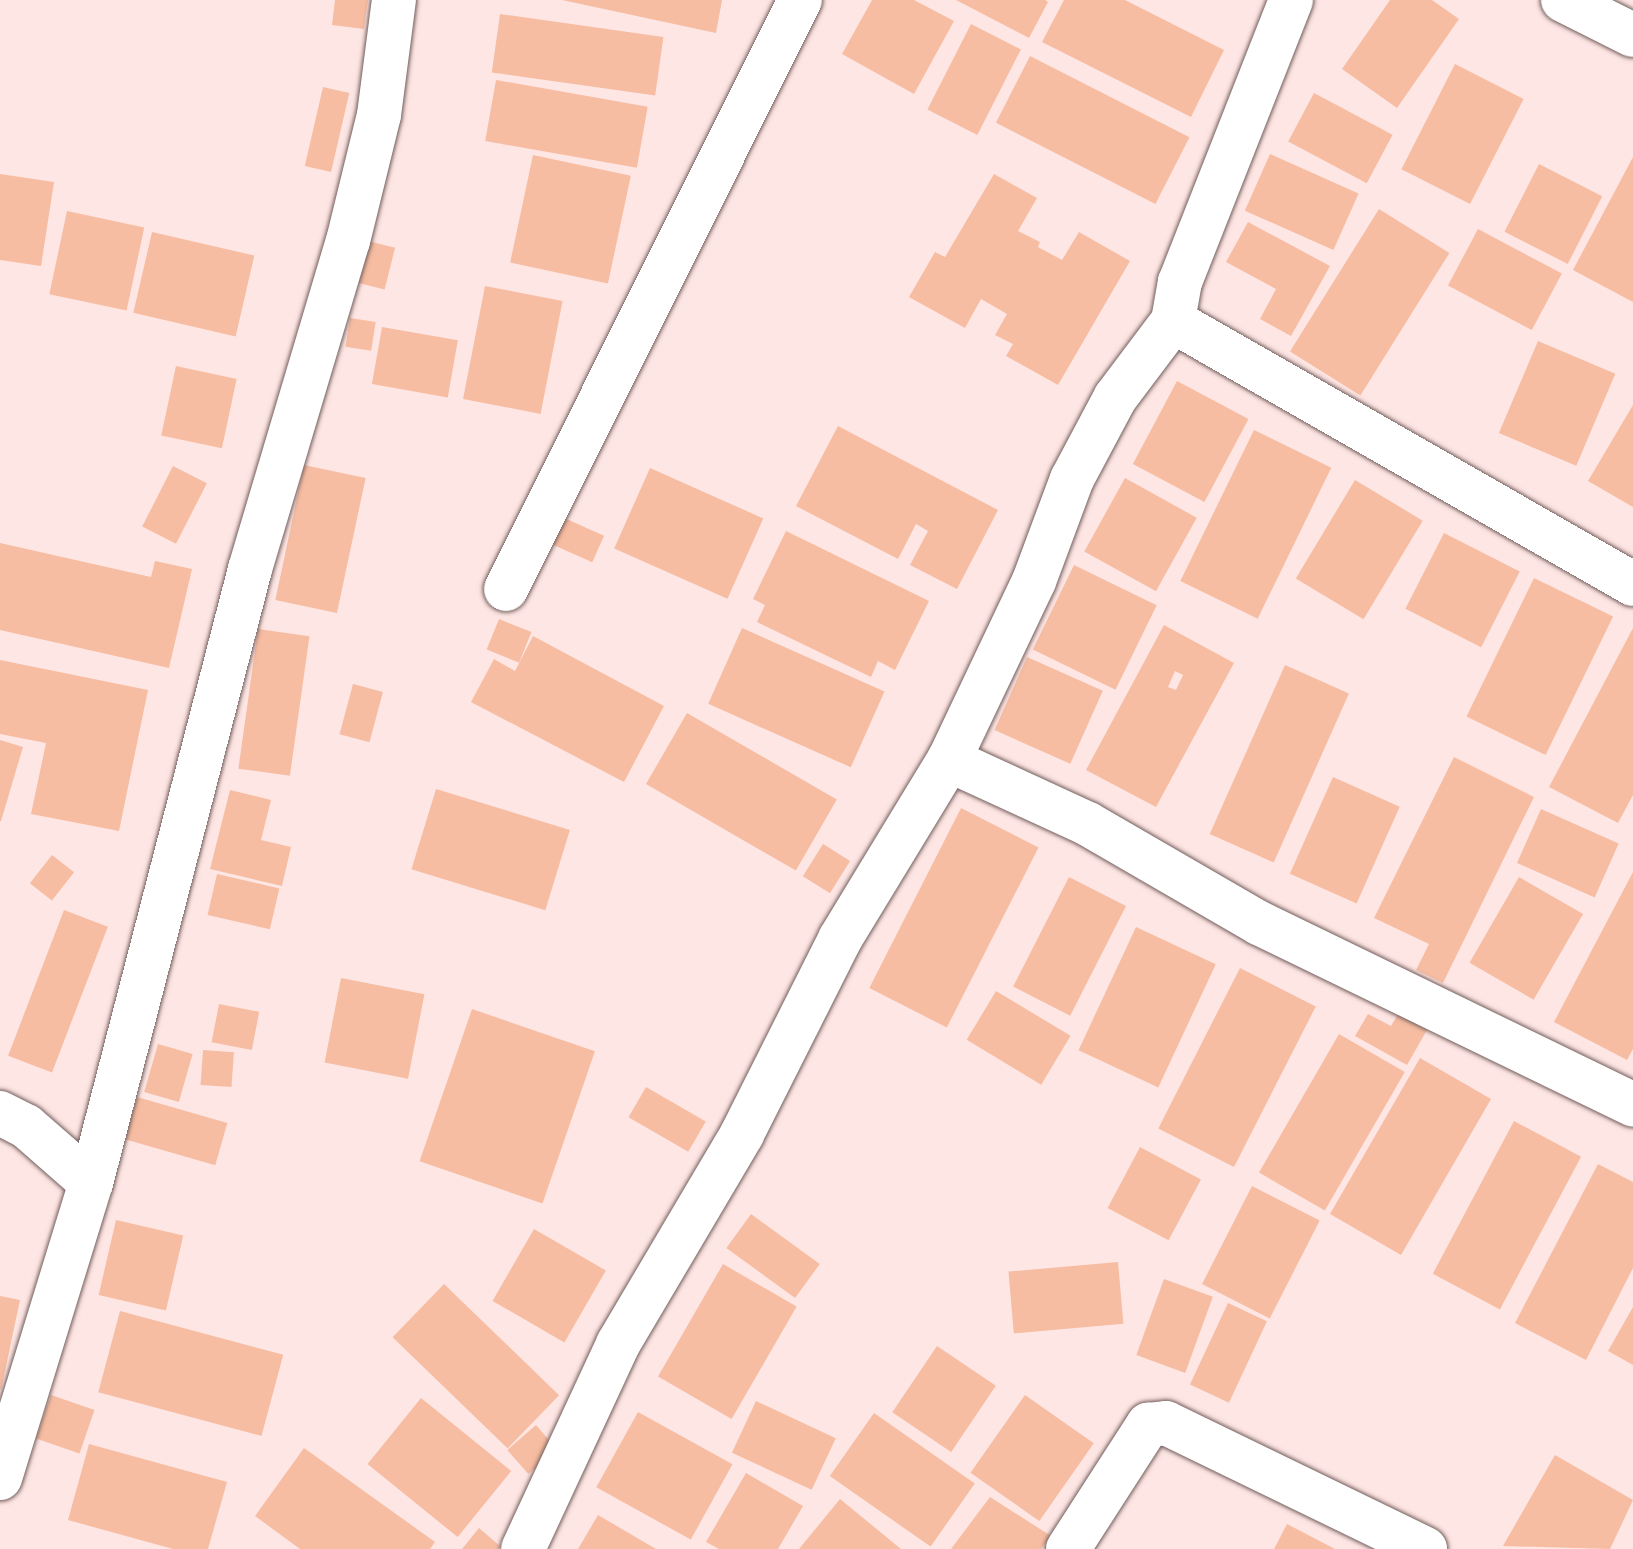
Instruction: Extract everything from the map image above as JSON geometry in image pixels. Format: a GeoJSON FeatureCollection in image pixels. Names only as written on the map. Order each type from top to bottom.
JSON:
{"type":"FeatureCollection","features":[{"type":"Feature","properties":{"kind":"street"},"geometry":{"type":"LineString","coordinates":[[0,1478],[91,1183],[250,569],[351,227],[379,115],[394,0]]}},
{"type":"Feature","properties":{"kind":"street"},"geometry":{"type":"LineString","coordinates":[[506,589],[800,0]]}},
{"type":"Feature","properties":{"kind":"street"},"geometry":{"type":"LineString","coordinates":[[523,1549],[618,1344],[742,1134],[840,939],[949,760],[1034,581],[1072,479],[1115,398],[1173,321],[1180,282],[1291,0]]}},
{"type":"Feature","properties":{"kind":"street"},"geometry":{"type":"LineString","coordinates":[[1563,0],[1633,35]]}},
{"type":"Feature","properties":{"kind":"street"},"geometry":{"type":"LineString","coordinates":[[1173,321],[1633,584]]}},
{"type":"Feature","properties":{"kind":"street"},"geometry":{"type":"LineString","coordinates":[[949,760],[1088,824],[1259,923],[1633,1105]]}},
{"type":"Feature","properties":{"kind":"street"},"geometry":{"type":"LineString","coordinates":[[0,1113],[26,1126],[91,1183]]}},
{"type":"Feature","properties":{"kind":"street"},"geometry":{"type":"LineString","coordinates":[[1068,1549],[1148,1425],[1166,1423],[1425,1549]]}},
{"type":"Feature","properties":{"kind":"building"},"geometry":{"type":"Polygon","coordinates":[[[335,0],[368,0],[364,29],[332,25],[335,0]]]}},
{"type":"Feature","properties":{"kind":"building"},"geometry":{"type":"Polygon","coordinates":[[[562,0],[722,0],[716,33],[562,0]]]}},
{"type":"Feature","properties":{"kind":"building"},"geometry":{"type":"Polygon","coordinates":[[[872,0],[914,0],[954,21],[914,94],[842,54],[872,0]]]}},
{"type":"Feature","properties":{"kind":"building"},"geometry":{"type":"Polygon","coordinates":[[[956,0],[1045,0],[1048,2],[1029,38],[956,0]]]}},
{"type":"Feature","properties":{"kind":"building"},"geometry":{"type":"Polygon","coordinates":[[[1064,0],[1125,0],[1224,50],[1191,117],[1042,42],[1064,0]]]}},
{"type":"Feature","properties":{"kind":"building"},"geometry":{"type":"Polygon","coordinates":[[[1390,0],[1432,0],[1459,19],[1397,108],[1342,69],[1390,0]]]}},
{"type":"Feature","properties":{"kind":"building"},"geometry":{"type":"Polygon","coordinates":[[[500,14],[663,37],[655,95],[492,72],[500,14]]]}},
{"type":"Feature","properties":{"kind":"building"},"geometry":{"type":"Polygon","coordinates":[[[971,24],[1021,49],[977,135],[927,110],[971,24]]]}},
{"type":"Feature","properties":{"kind":"building"},"geometry":{"type":"Polygon","coordinates":[[[1030,56],[1189,137],[1155,204],[996,123],[1030,56]]]}},
{"type":"Feature","properties":{"kind":"building"},"geometry":{"type":"Polygon","coordinates":[[[1455,64],[1524,99],[1470,204],[1401,169],[1455,64]]]}},
{"type":"Feature","properties":{"kind":"building"},"geometry":{"type":"Polygon","coordinates":[[[496,80],[648,107],[637,168],[485,141],[496,80]]]}},
{"type":"Feature","properties":{"kind":"building"},"geometry":{"type":"Polygon","coordinates":[[[323,87],[349,93],[331,172],[305,166],[323,87]]]}},
{"type":"Feature","properties":{"kind":"building"},"geometry":{"type":"Polygon","coordinates":[[[1314,93],[1393,135],[1367,183],[1288,142],[1314,93]]]}},
{"type":"Feature","properties":{"kind":"building"},"geometry":{"type":"Polygon","coordinates":[[[1270,154],[1359,193],[1333,250],[1245,211],[1270,154]]]}},
{"type":"Feature","properties":{"kind":"building"},"geometry":{"type":"Polygon","coordinates":[[[533,155],[631,176],[608,283],[510,263],[533,155]]]}},
{"type":"Feature","properties":{"kind":"building"},"geometry":{"type":"Polygon","coordinates":[[[1633,157],[1633,302],[1573,270],[1633,157]]]}},
{"type":"Feature","properties":{"kind":"building"},"geometry":{"type":"Polygon","coordinates":[[[1539,164],[1602,196],[1568,264],[1504,232],[1539,164]]]}},
{"type":"Feature","properties":{"kind":"building"},"geometry":{"type":"Polygon","coordinates":[[[0,174],[54,182],[41,266],[0,260],[0,174]]]}},
{"type":"Feature","properties":{"kind":"building"},"geometry":{"type":"Polygon","coordinates":[[[994,174],[1037,198],[1018,231],[1040,242],[1038,247],[1062,260],[1079,232],[1130,261],[1058,385],[1006,356],[1013,344],[995,335],[1007,314],[981,299],[965,328],[909,297],[935,252],[945,257],[994,174]]]}},
{"type":"Feature","properties":{"kind":"building"},"geometry":{"type":"Polygon","coordinates":[[[1379,209],[1449,253],[1360,395],[1290,351],[1379,209]]]}},
{"type":"Feature","properties":{"kind":"building"},"geometry":{"type":"Polygon","coordinates":[[[67,211],[144,227],[127,311],[49,294],[67,211]]]}},
{"type":"Feature","properties":{"kind":"building"},"geometry":{"type":"Polygon","coordinates":[[[1248,222],[1330,266],[1291,336],[1260,319],[1276,289],[1226,262],[1248,222]]]}},
{"type":"Feature","properties":{"kind":"building"},"geometry":{"type":"Polygon","coordinates":[[[1478,229],[1562,274],[1532,330],[1448,286],[1478,229]]]}},
{"type":"Feature","properties":{"kind":"building"},"geometry":{"type":"Polygon","coordinates":[[[152,232],[254,256],[236,336],[133,313],[152,232]]]}},
{"type":"Feature","properties":{"kind":"building"},"geometry":{"type":"Polygon","coordinates":[[[364,240],[395,248],[385,289],[354,282],[364,240]]]}},
{"type":"Feature","properties":{"kind":"building"},"geometry":{"type":"Polygon","coordinates":[[[485,286],[563,301],[541,414],[463,399],[485,286]]]}},
{"type":"Feature","properties":{"kind":"building"},"geometry":{"type":"Polygon","coordinates":[[[350,318],[376,322],[371,351],[345,347],[350,318]]]}},
{"type":"Feature","properties":{"kind":"building"},"geometry":{"type":"Polygon","coordinates":[[[382,327],[458,340],[448,397],[372,384],[382,327]]]}},
{"type":"Feature","properties":{"kind":"building"},"geometry":{"type":"Polygon","coordinates":[[[1538,341],[1615,374],[1576,466],[1499,433],[1538,341]]]}},
{"type":"Feature","properties":{"kind":"building"},"geometry":{"type":"Polygon","coordinates":[[[176,366],[237,379],[222,448],[161,435],[176,366]]]}},
{"type":"Feature","properties":{"kind":"building"},"geometry":{"type":"Polygon","coordinates":[[[1177,381],[1249,419],[1204,502],[1133,464],[1177,381]]]}},
{"type":"Feature","properties":{"kind":"building"},"geometry":{"type":"Polygon","coordinates":[[[1633,405],[1633,507],[1588,481],[1633,405]]]}},
{"type":"Feature","properties":{"kind":"building"},"geometry":{"type":"Polygon","coordinates":[[[838,426],[998,510],[957,589],[910,565],[928,531],[916,524],[898,559],[796,506],[838,426]]]}},
{"type":"Feature","properties":{"kind":"building"},"geometry":{"type":"Polygon","coordinates":[[[1254,430],[1331,468],[1258,619],[1180,581],[1254,430]]]}},
{"type":"Feature","properties":{"kind":"building"},"geometry":{"type":"Polygon","coordinates":[[[304,465],[366,478],[337,613],[275,600],[304,465]]]}},
{"type":"Feature","properties":{"kind":"building"},"geometry":{"type":"Polygon","coordinates":[[[173,466],[207,483],[176,544],[142,527],[173,466]]]}},
{"type":"Feature","properties":{"kind":"building"},"geometry":{"type":"Polygon","coordinates":[[[650,468],[763,518],[727,599],[614,548],[650,468]]]}},
{"type":"Feature","properties":{"kind":"building"},"geometry":{"type":"Polygon","coordinates":[[[1125,478],[1197,518],[1156,591],[1084,551],[1125,478]]]}},
{"type":"Feature","properties":{"kind":"building"},"geometry":{"type":"Polygon","coordinates":[[[1355,480],[1423,521],[1363,619],[1296,579],[1355,480]]]}},
{"type":"Feature","properties":{"kind":"building"},"geometry":{"type":"Polygon","coordinates":[[[562,517],[604,536],[592,562],[550,543],[562,517]]]}},
{"type":"Feature","properties":{"kind":"building"},"geometry":{"type":"Polygon","coordinates":[[[786,531],[929,601],[895,670],[878,661],[871,677],[757,622],[765,605],[753,599],[786,531]]]}},
{"type":"Feature","properties":{"kind":"building"},"geometry":{"type":"Polygon","coordinates":[[[1444,533],[1520,572],[1481,647],[1405,609],[1444,533]]]}},
{"type":"Feature","properties":{"kind":"building"},"geometry":{"type":"Polygon","coordinates":[[[0,543],[151,577],[155,561],[192,569],[169,668],[0,630],[0,543]]]}},
{"type":"Feature","properties":{"kind":"building"},"geometry":{"type":"Polygon","coordinates":[[[1074,565],[1157,605],[1115,690],[1033,649],[1074,565]]]}},
{"type":"Feature","properties":{"kind":"building"},"geometry":{"type":"Polygon","coordinates":[[[1534,578],[1613,617],[1546,755],[1466,716],[1534,578]]]}},
{"type":"Feature","properties":{"kind":"building"},"geometry":{"type":"Polygon","coordinates":[[[499,619],[531,632],[519,663],[487,650],[499,619]]]}},
{"type":"Feature","properties":{"kind":"building"},"geometry":{"type":"Polygon","coordinates":[[[1164,625],[1234,663],[1156,807],[1086,770],[1164,625]],[[1175,671],[1168,687],[1176,690],[1183,675],[1175,671]]]}},
{"type":"Feature","properties":{"kind":"building"},"geometry":{"type":"Polygon","coordinates":[[[742,628],[885,691],[851,767],[708,704],[742,628]]]}},
{"type":"Feature","properties":{"kind":"building"},"geometry":{"type":"Polygon","coordinates":[[[1633,628],[1633,795],[1618,823],[1549,787],[1633,628]]]}},
{"type":"Feature","properties":{"kind":"building"},"geometry":{"type":"Polygon","coordinates":[[[258,629],[309,636],[290,776],[238,769],[258,629]]]}},
{"type":"Feature","properties":{"kind":"building"},"geometry":{"type":"Polygon","coordinates":[[[533,636],[664,706],[624,782],[471,702],[494,659],[515,671],[533,636]]]}},
{"type":"Feature","properties":{"kind":"building"},"geometry":{"type":"Polygon","coordinates":[[[1027,657],[1103,691],[1070,764],[994,730],[1027,657]]]}},
{"type":"Feature","properties":{"kind":"building"},"geometry":{"type":"Polygon","coordinates":[[[0,660],[148,690],[119,831],[31,814],[46,743],[0,734],[0,660]]]}},
{"type":"Feature","properties":{"kind":"building"},"geometry":{"type":"Polygon","coordinates":[[[1285,665],[1349,693],[1274,862],[1210,834],[1285,665]]]}},
{"type":"Feature","properties":{"kind":"building"},"geometry":{"type":"Polygon","coordinates":[[[353,684],[383,692],[369,742],[340,734],[353,684]]]}},
{"type":"Feature","properties":{"kind":"building"},"geometry":{"type":"Polygon","coordinates":[[[687,713],[837,800],[796,871],[646,784],[687,713]]]}},
{"type":"Feature","properties":{"kind":"building"},"geometry":{"type":"Polygon","coordinates":[[[0,740],[23,747],[1,821],[0,821],[0,740]]]}},
{"type":"Feature","properties":{"kind":"building"},"geometry":{"type":"Polygon","coordinates":[[[1454,757],[1534,797],[1443,983],[1416,970],[1429,944],[1374,918],[1454,757]]]}},
{"type":"Feature","properties":{"kind":"building"},"geometry":{"type":"Polygon","coordinates":[[[1333,777],[1400,807],[1357,904],[1290,874],[1333,777]]]}},
{"type":"Feature","properties":{"kind":"building"},"geometry":{"type":"Polygon","coordinates":[[[436,789],[570,830],[545,910],[411,869],[436,789]]]}},
{"type":"Feature","properties":{"kind":"building"},"geometry":{"type":"Polygon","coordinates":[[[230,790],[271,800],[261,840],[291,847],[282,886],[210,869],[230,790]]]}},
{"type":"Feature","properties":{"kind":"building"},"geometry":{"type":"Polygon","coordinates":[[[961,808],[1039,847],[947,1027],[869,988],[961,808]]]}},
{"type":"Feature","properties":{"kind":"building"},"geometry":{"type":"Polygon","coordinates":[[[1541,809],[1619,844],[1595,897],[1517,863],[1541,809]]]}},
{"type":"Feature","properties":{"kind":"building"},"geometry":{"type":"Polygon","coordinates":[[[823,844],[850,861],[830,893],[803,876],[823,844]]]}},
{"type":"Feature","properties":{"kind":"building"},"geometry":{"type":"Polygon","coordinates":[[[52,855],[74,872],[52,901],[30,883],[52,855]]]}},
{"type":"Feature","properties":{"kind":"building"},"geometry":{"type":"Polygon","coordinates":[[[1633,872],[1633,1049],[1627,1060],[1554,1022],[1633,872]]]}},
{"type":"Feature","properties":{"kind":"building"},"geometry":{"type":"Polygon","coordinates":[[[217,874],[279,888],[270,929],[208,915],[217,874]]]}},
{"type":"Feature","properties":{"kind":"building"},"geometry":{"type":"Polygon","coordinates":[[[1069,877],[1126,906],[1070,1016],[1013,987],[1069,877]]]}},
{"type":"Feature","properties":{"kind":"building"},"geometry":{"type":"Polygon","coordinates":[[[1519,877],[1583,914],[1534,1000],[1470,963],[1519,877]]]}},
{"type":"Feature","properties":{"kind":"building"},"geometry":{"type":"Polygon","coordinates":[[[64,910],[108,927],[52,1072],[8,1056],[64,910]]]}},
{"type":"Feature","properties":{"kind":"building"},"geometry":{"type":"Polygon","coordinates":[[[1136,927],[1216,964],[1158,1087],[1079,1050],[1136,927]]]}},
{"type":"Feature","properties":{"kind":"building"},"geometry":{"type":"Polygon","coordinates":[[[1240,968],[1316,1007],[1234,1167],[1158,1128],[1240,968]]]}},
{"type":"Feature","properties":{"kind":"building"},"geometry":{"type":"Polygon","coordinates":[[[341,978],[424,994],[408,1079],[325,1062],[341,978]]]}},
{"type":"Feature","properties":{"kind":"building"},"geometry":{"type":"Polygon","coordinates":[[[996,991],[1071,1036],[1041,1085],[967,1040],[996,991]]]}},
{"type":"Feature","properties":{"kind":"building"},"geometry":{"type":"Polygon","coordinates":[[[219,1004],[259,1012],[252,1050],[212,1042],[219,1004]]]}},
{"type":"Feature","properties":{"kind":"building"},"geometry":{"type":"Polygon","coordinates":[[[472,1009],[595,1051],[543,1204],[420,1161],[472,1009]]]}},
{"type":"Feature","properties":{"kind":"building"},"geometry":{"type":"Polygon","coordinates":[[[1368,1014],[1391,1026],[1398,1014],[1427,1030],[1407,1065],[1355,1036],[1368,1014]]]}},
{"type":"Feature","properties":{"kind":"building"},"geometry":{"type":"Polygon","coordinates":[[[1339,1034],[1405,1072],[1325,1211],[1259,1173],[1339,1034]]]}},
{"type":"Feature","properties":{"kind":"building"},"geometry":{"type":"Polygon","coordinates":[[[158,1044],[193,1054],[179,1102],[144,1092],[158,1044]]]}},
{"type":"Feature","properties":{"kind":"building"},"geometry":{"type":"Polygon","coordinates":[[[203,1050],[234,1052],[231,1087],[201,1085],[203,1050]]]}},
{"type":"Feature","properties":{"kind":"building"},"geometry":{"type":"Polygon","coordinates":[[[1420,1058],[1491,1099],[1401,1255],[1330,1214],[1420,1058]]]}},
{"type":"Feature","properties":{"kind":"building"},"geometry":{"type":"Polygon","coordinates":[[[646,1087],[706,1122],[688,1152],[628,1117],[646,1087]]]}},
{"type":"Feature","properties":{"kind":"building"},"geometry":{"type":"Polygon","coordinates":[[[137,1097],[227,1123],[215,1165],[125,1139],[137,1097]]]}},
{"type":"Feature","properties":{"kind":"building"},"geometry":{"type":"Polygon","coordinates":[[[1514,1121],[1581,1157],[1500,1309],[1433,1274],[1514,1121]]]}},
{"type":"Feature","properties":{"kind":"building"},"geometry":{"type":"Polygon","coordinates":[[[1140,1147],[1201,1179],[1169,1240],[1108,1208],[1140,1147]]]}},
{"type":"Feature","properties":{"kind":"building"},"geometry":{"type":"Polygon","coordinates":[[[1598,1164],[1633,1182],[1633,1268],[1586,1360],[1515,1323],[1598,1164]]]}},
{"type":"Feature","properties":{"kind":"building"},"geometry":{"type":"Polygon","coordinates":[[[1252,1186],[1320,1221],[1270,1319],[1202,1284],[1252,1186]]]}},
{"type":"Feature","properties":{"kind":"building"},"geometry":{"type":"Polygon","coordinates":[[[751,1214],[820,1264],[795,1298],[726,1248],[751,1214]]]}},
{"type":"Feature","properties":{"kind":"building"},"geometry":{"type":"Polygon","coordinates":[[[116,1220],[183,1236],[166,1311],[99,1295],[116,1220]]]}},
{"type":"Feature","properties":{"kind":"building"},"geometry":{"type":"Polygon","coordinates":[[[534,1229],[606,1270],[564,1342],[492,1301],[534,1229]]]}},
{"type":"Feature","properties":{"kind":"building"},"geometry":{"type":"Polygon","coordinates":[[[1118,1262],[1123,1324],[1014,1333],[1008,1272],[1118,1262]]]}},
{"type":"Feature","properties":{"kind":"building"},"geometry":{"type":"Polygon","coordinates":[[[723,1264],[797,1306],[732,1419],[658,1377],[723,1264]]]}},
{"type":"Feature","properties":{"kind":"building"},"geometry":{"type":"Polygon","coordinates":[[[1164,1279],[1213,1297],[1185,1373],[1136,1355],[1164,1279]]]}},
{"type":"Feature","properties":{"kind":"building"},"geometry":{"type":"Polygon","coordinates":[[[444,1284],[559,1395],[508,1448],[393,1337],[444,1284]]]}},
{"type":"Feature","properties":{"kind":"building"},"geometry":{"type":"Polygon","coordinates":[[[0,1296],[20,1300],[1,1390],[0,1389],[0,1296]]]}},
{"type":"Feature","properties":{"kind":"building"},"geometry":{"type":"Polygon","coordinates":[[[1228,1303],[1267,1321],[1229,1403],[1190,1385],[1228,1303]]]}},
{"type":"Feature","properties":{"kind":"building"},"geometry":{"type":"Polygon","coordinates":[[[1633,1307],[1633,1365],[1608,1351],[1633,1307]]]}},
{"type":"Feature","properties":{"kind":"building"},"geometry":{"type":"Polygon","coordinates":[[[120,1311],[283,1355],[262,1436],[98,1392],[120,1311]]]}},
{"type":"Feature","properties":{"kind":"building"},"geometry":{"type":"Polygon","coordinates":[[[937,1346],[996,1386],[951,1452],[892,1412],[937,1346]]]}},
{"type":"Feature","properties":{"kind":"building"},"geometry":{"type":"Polygon","coordinates":[[[51,1395],[94,1410],[80,1453],[36,1438],[51,1395]]]}},
{"type":"Feature","properties":{"kind":"building"},"geometry":{"type":"Polygon","coordinates":[[[1025,1395],[1094,1443],[1039,1521],[971,1473],[1025,1395]]]}},
{"type":"Feature","properties":{"kind":"building"},"geometry":{"type":"Polygon","coordinates":[[[421,1398],[511,1471],[458,1537],[368,1464],[421,1398]]]}},
{"type":"Feature","properties":{"kind":"building"},"geometry":{"type":"Polygon","coordinates":[[[756,1401],[836,1438],[812,1490],[732,1453],[756,1401]]]}},
{"type":"Feature","properties":{"kind":"building"},"geometry":{"type":"Polygon","coordinates":[[[638,1412],[732,1464],[691,1540],[596,1487],[638,1412]]]}},
{"type":"Feature","properties":{"kind":"building"},"geometry":{"type":"Polygon","coordinates":[[[874,1413],[975,1484],[931,1547],[830,1476],[874,1413]]]}},
{"type":"Feature","properties":{"kind":"building"},"geometry":{"type":"Polygon","coordinates":[[[536,1425],[557,1449],[528,1474],[507,1450],[536,1425]]]}},
{"type":"Feature","properties":{"kind":"building"},"geometry":{"type":"Polygon","coordinates":[[[89,1444],[227,1482],[208,1549],[173,1549],[68,1520],[89,1444]]]}},
{"type":"Feature","properties":{"kind":"building"},"geometry":{"type":"Polygon","coordinates":[[[304,1448],[435,1542],[430,1549],[300,1549],[255,1516],[304,1448]]]}},
{"type":"Feature","properties":{"kind":"building"},"geometry":{"type":"Polygon","coordinates":[[[1555,1455],[1633,1500],[1610,1549],[1503,1546],[1555,1455]]]}},
{"type":"Feature","properties":{"kind":"building"},"geometry":{"type":"Polygon","coordinates":[[[746,1473],[803,1506],[778,1549],[719,1549],[706,1542],[746,1473]]]}},
{"type":"Feature","properties":{"kind":"building"},"geometry":{"type":"Polygon","coordinates":[[[990,1497],[1051,1536],[1041,1549],[951,1549],[990,1497]]]}},
{"type":"Feature","properties":{"kind":"building"},"geometry":{"type":"Polygon","coordinates":[[[840,1499],[901,1549],[799,1549],[840,1499]]]}},
{"type":"Feature","properties":{"kind":"building"},"geometry":{"type":"Polygon","coordinates":[[[598,1515],[656,1549],[578,1549],[598,1515]]]}},
{"type":"Feature","properties":{"kind":"building"},"geometry":{"type":"Polygon","coordinates":[[[1287,1524],[1335,1549],[1274,1549],[1287,1524]]]}},
{"type":"Feature","properties":{"kind":"building"},"geometry":{"type":"Polygon","coordinates":[[[479,1528],[500,1546],[498,1549],[462,1549],[479,1528]]]}}]}
